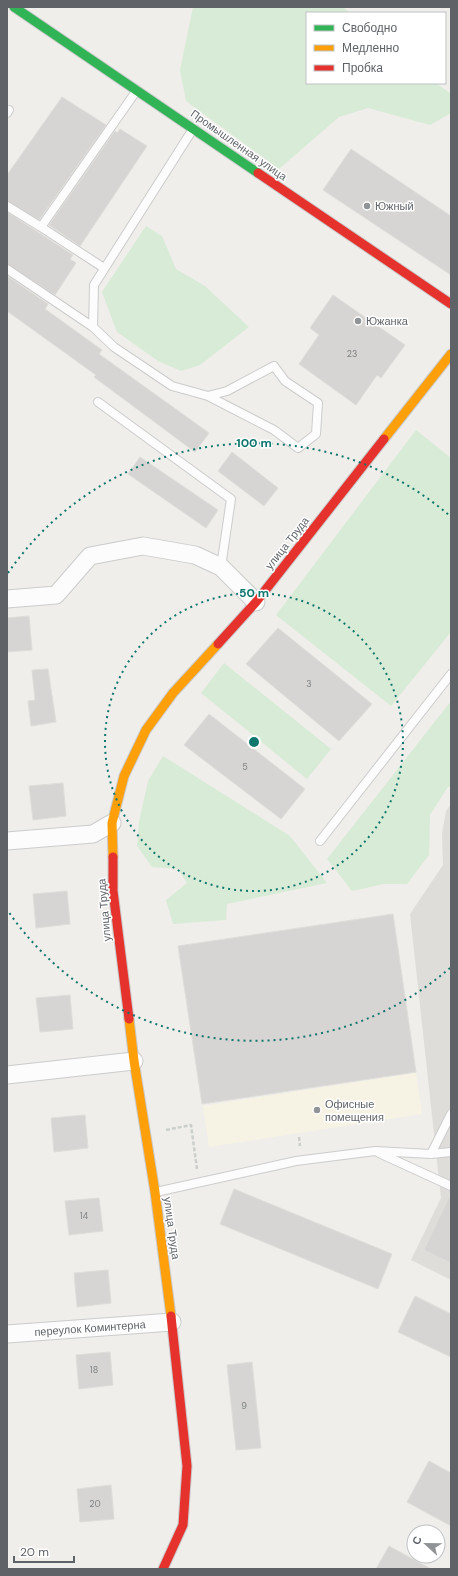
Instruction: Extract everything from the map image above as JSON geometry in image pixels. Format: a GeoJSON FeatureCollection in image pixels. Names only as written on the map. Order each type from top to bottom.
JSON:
{"type":"FeatureCollection","features":[{"type":"Feature","properties":{"kind":"street","name":"Промышленная улица"},"geometry":{"type":"LineString","coordinates":[[14,7],[137,89],[451,304]]}},
{"type":"Feature","properties":{"kind":"street","name":"улица Труда"},"geometry":{"type":"LineString","coordinates":[[163,1569],[183,1525],[187,1466],[172,1322],[155,1192],[134,1061],[113,891],[112,823],[124,776],[146,730],[173,693],[256,602],[451,354]]}},
{"type":"Feature","properties":{"kind":"street"},"geometry":{"type":"LineString","coordinates":[[7,599],[56,595],[90,556],[142,546],[195,555],[221,567],[256,602]]}},
{"type":"Feature","properties":{"kind":"street"},"geometry":{"type":"LineString","coordinates":[[7,841],[92,834],[112,823]]}},
{"type":"Feature","properties":{"kind":"street"},"geometry":{"type":"LineString","coordinates":[[7,1075],[134,1061]]}},
{"type":"Feature","properties":{"kind":"street","name":"переулок Коминтерна"},"geometry":{"type":"LineString","coordinates":[[7,1334],[172,1322]]}},
{"type":"Feature","properties":{"kind":"lane"},"geometry":{"type":"LineString","coordinates":[[41,227],[137,89]]}},
{"type":"Feature","properties":{"kind":"lane"},"geometry":{"type":"LineString","coordinates":[[93,327],[94,285],[193,128]]}},
{"type":"Feature","properties":{"kind":"lane"},"geometry":{"type":"LineString","coordinates":[[7,206],[104,268]]}},
{"type":"Feature","properties":{"kind":"lane"},"geometry":{"type":"LineString","coordinates":[[7,269],[93,327],[114,347],[172,386],[208,396],[274,430],[298,448],[316,434],[318,402],[285,381],[274,366],[227,391],[208,396]]}},
{"type":"Feature","properties":{"kind":"lane"},"geometry":{"type":"LineString","coordinates":[[98,402],[231,500],[221,567]]}},
{"type":"Feature","properties":{"kind":"lane"},"geometry":{"type":"LineString","coordinates":[[320,841],[451,674]]}},
{"type":"Feature","properties":{"kind":"lane"},"geometry":{"type":"LineString","coordinates":[[431,1154],[451,1114]]}},
{"type":"Feature","properties":{"kind":"lane"},"geometry":{"type":"LineString","coordinates":[[155,1192],[296,1161],[375,1151],[431,1154],[451,1152]]}},
{"type":"Feature","properties":{"kind":"lane"},"geometry":{"type":"LineString","coordinates":[[375,1151],[451,1186]]}},
{"type":"Feature","properties":{"kind":"path"},"geometry":{"type":"LineString","coordinates":[[170,1130],[191,1125],[198,1175]]}},
{"type":"Feature","properties":{"kind":"path"},"geometry":{"type":"LineString","coordinates":[[299,1137],[301,1148]]}},
{"type":"Feature","properties":{"kind":"shaded area"},"geometry":{"type":"Polygon","coordinates":[[[451,804],[451,1280],[411,1260],[441,1198],[410,914],[443,865],[442,834],[446,811],[451,804]]]}},
{"type":"Feature","properties":{"kind":"shaded area"},"geometry":{"type":"Polygon","coordinates":[[[416,1073],[422,1114],[209,1147],[203,1106],[416,1073]]]}},
{"type":"Feature","properties":{"kind":"green space"},"geometry":{"type":"Polygon","coordinates":[[[193,7],[343,7],[349,12],[306,12],[306,84],[437,84],[451,94],[451,113],[430,125],[368,108],[339,117],[279,169],[186,101],[180,70],[193,7]]]}},
{"type":"Feature","properties":{"kind":"green space"},"geometry":{"type":"Polygon","coordinates":[[[146,226],[162,236],[176,269],[205,286],[249,327],[200,365],[181,371],[158,361],[117,332],[102,292],[146,226]]]}},
{"type":"Feature","properties":{"kind":"green space"},"geometry":{"type":"Polygon","coordinates":[[[416,430],[451,458],[451,632],[391,706],[276,615],[416,430]]]}},
{"type":"Feature","properties":{"kind":"green space"},"geometry":{"type":"Polygon","coordinates":[[[224,663],[331,749],[307,779],[201,693],[224,663]]]}},
{"type":"Feature","properties":{"kind":"green space"},"geometry":{"type":"Polygon","coordinates":[[[451,701],[451,787],[448,787],[430,815],[429,855],[407,884],[384,884],[352,891],[327,859],[451,701]]]}},
{"type":"Feature","properties":{"kind":"green space"},"geometry":{"type":"Polygon","coordinates":[[[163,756],[290,836],[327,883],[227,904],[226,920],[173,924],[166,900],[187,883],[178,869],[152,867],[137,846],[139,822],[148,781],[163,756]]]}},
{"type":"Feature","properties":{"kind":"building"},"geometry":{"type":"Polygon","coordinates":[[[62,97],[106,125],[39,220],[7,201],[7,175],[62,97]]]}},
{"type":"Feature","properties":{"kind":"building"},"geometry":{"type":"Polygon","coordinates":[[[120,129],[147,146],[80,246],[49,225],[115,131],[117,133],[120,129]]]}},
{"type":"Feature","properties":{"kind":"building"},"geometry":{"type":"Polygon","coordinates":[[[351,149],[451,216],[451,275],[323,190],[351,149]]]}},
{"type":"Feature","properties":{"kind":"building"},"geometry":{"type":"Polygon","coordinates":[[[7,212],[73,255],[70,259],[76,263],[55,295],[7,264],[7,212]]]}},
{"type":"Feature","properties":{"kind":"building"},"geometry":{"type":"Polygon","coordinates":[[[7,276],[48,304],[45,309],[102,350],[99,354],[209,433],[195,452],[94,377],[96,375],[7,311],[7,276]]]}},
{"type":"Feature","properties":{"kind":"building"},"geometry":{"type":"Polygon","coordinates":[[[333,295],[405,345],[381,378],[377,375],[356,405],[299,364],[319,335],[310,328],[333,295]]]}},
{"type":"Feature","properties":{"kind":"building"},"geometry":{"type":"Polygon","coordinates":[[[232,452],[278,488],[264,506],[218,471],[232,452]]]}},
{"type":"Feature","properties":{"kind":"building"},"geometry":{"type":"Polygon","coordinates":[[[140,457],[218,510],[206,528],[128,474],[140,457]]]}},
{"type":"Feature","properties":{"kind":"building"},"geometry":{"type":"Polygon","coordinates":[[[29,616],[32,650],[7,652],[7,618],[29,616]]]}},
{"type":"Feature","properties":{"kind":"building"},"geometry":{"type":"Polygon","coordinates":[[[278,628],[372,704],[339,741],[246,664],[278,628]]]}},
{"type":"Feature","properties":{"kind":"building"},"geometry":{"type":"Polygon","coordinates":[[[48,669],[56,722],[31,726],[28,701],[35,700],[32,670],[48,669]]]}},
{"type":"Feature","properties":{"kind":"building"},"geometry":{"type":"Polygon","coordinates":[[[209,714],[305,789],[281,819],[184,745],[209,714]]]}},
{"type":"Feature","properties":{"kind":"building"},"geometry":{"type":"Polygon","coordinates":[[[63,783],[66,816],[33,820],[29,786],[63,783]]]}},
{"type":"Feature","properties":{"kind":"building"},"geometry":{"type":"Polygon","coordinates":[[[67,891],[70,924],[36,928],[33,894],[67,891]]]}},
{"type":"Feature","properties":{"kind":"building"},"geometry":{"type":"Polygon","coordinates":[[[393,914],[416,1072],[202,1104],[178,946],[393,914]]]}},
{"type":"Feature","properties":{"kind":"building"},"geometry":{"type":"Polygon","coordinates":[[[70,995],[73,1029],[40,1032],[36,998],[70,995]]]}},
{"type":"Feature","properties":{"kind":"building"},"geometry":{"type":"Polygon","coordinates":[[[85,1115],[88,1148],[54,1152],[51,1118],[85,1115]]]}},
{"type":"Feature","properties":{"kind":"building"},"geometry":{"type":"Polygon","coordinates":[[[234,1189],[392,1254],[378,1289],[220,1224],[234,1189]]]}},
{"type":"Feature","properties":{"kind":"building"},"geometry":{"type":"Polygon","coordinates":[[[451,1193],[451,1263],[424,1250],[451,1193]]]}},
{"type":"Feature","properties":{"kind":"building"},"geometry":{"type":"Polygon","coordinates":[[[99,1198],[103,1231],[69,1235],[65,1201],[99,1198]]]}},
{"type":"Feature","properties":{"kind":"building"},"geometry":{"type":"Polygon","coordinates":[[[108,1270],[111,1303],[77,1307],[74,1273],[108,1270]]]}},
{"type":"Feature","properties":{"kind":"building"},"geometry":{"type":"Polygon","coordinates":[[[415,1296],[451,1314],[451,1357],[398,1332],[415,1296]]]}},
{"type":"Feature","properties":{"kind":"building"},"geometry":{"type":"Polygon","coordinates":[[[110,1352],[113,1385],[79,1389],[76,1355],[110,1352]]]}},
{"type":"Feature","properties":{"kind":"building"},"geometry":{"type":"Polygon","coordinates":[[[252,1362],[261,1448],[236,1450],[227,1365],[252,1362]]]}},
{"type":"Feature","properties":{"kind":"building"},"geometry":{"type":"Polygon","coordinates":[[[429,1461],[451,1473],[451,1526],[407,1502],[429,1461]]]}},
{"type":"Feature","properties":{"kind":"building"},"geometry":{"type":"Polygon","coordinates":[[[111,1485],[114,1519],[80,1522],[77,1489],[111,1485]]]}},
{"type":"Feature","properties":{"kind":"building"},"geometry":{"type":"Polygon","coordinates":[[[389,1546],[406,1555],[406,1564],[422,1564],[431,1569],[376,1569],[389,1546]]]}},
{"type":"Feature","properties":{"kind":"traffic: fast"},"geometry":{"type":"LineString","coordinates":[[14,7],[258,173]]}},
{"type":"Feature","properties":{"kind":"traffic: slow"},"geometry":{"type":"LineString","coordinates":[[384,439],[451,354]]}},
{"type":"Feature","properties":{"kind":"traffic: slow"},"geometry":{"type":"LineString","coordinates":[[113,857],[112,823],[124,776],[146,730],[173,693],[218,644]]}},
{"type":"Feature","properties":{"kind":"traffic: slow"},"geometry":{"type":"LineString","coordinates":[[129,1019],[134,1061],[155,1192],[171,1316]]}},
{"type":"Feature","properties":{"kind":"traffic: jam"},"geometry":{"type":"LineString","coordinates":[[258,173],[451,304]]}},
{"type":"Feature","properties":{"kind":"traffic: jam"},"geometry":{"type":"LineString","coordinates":[[218,644],[256,602],[384,439]]}},
{"type":"Feature","properties":{"kind":"traffic: jam"},"geometry":{"type":"LineString","coordinates":[[113,857],[113,891],[129,1019]]}},
{"type":"Feature","properties":{"kind":"traffic: jam"},"geometry":{"type":"LineString","coordinates":[[163,1569],[183,1525],[187,1466],[171,1316]]}},
{"type":"Feature","properties":{"kind":"place","name":"Южный"},"geometry":{"type":"Point","coordinates":[367,206]}},
{"type":"Feature","properties":{"kind":"place","name":"Южанка"},"geometry":{"type":"Point","coordinates":[358,321]}},
{"type":"Feature","properties":{"kind":"place","name":"Офисные помещения"},"geometry":{"type":"Point","coordinates":[317,1110]}}]}
